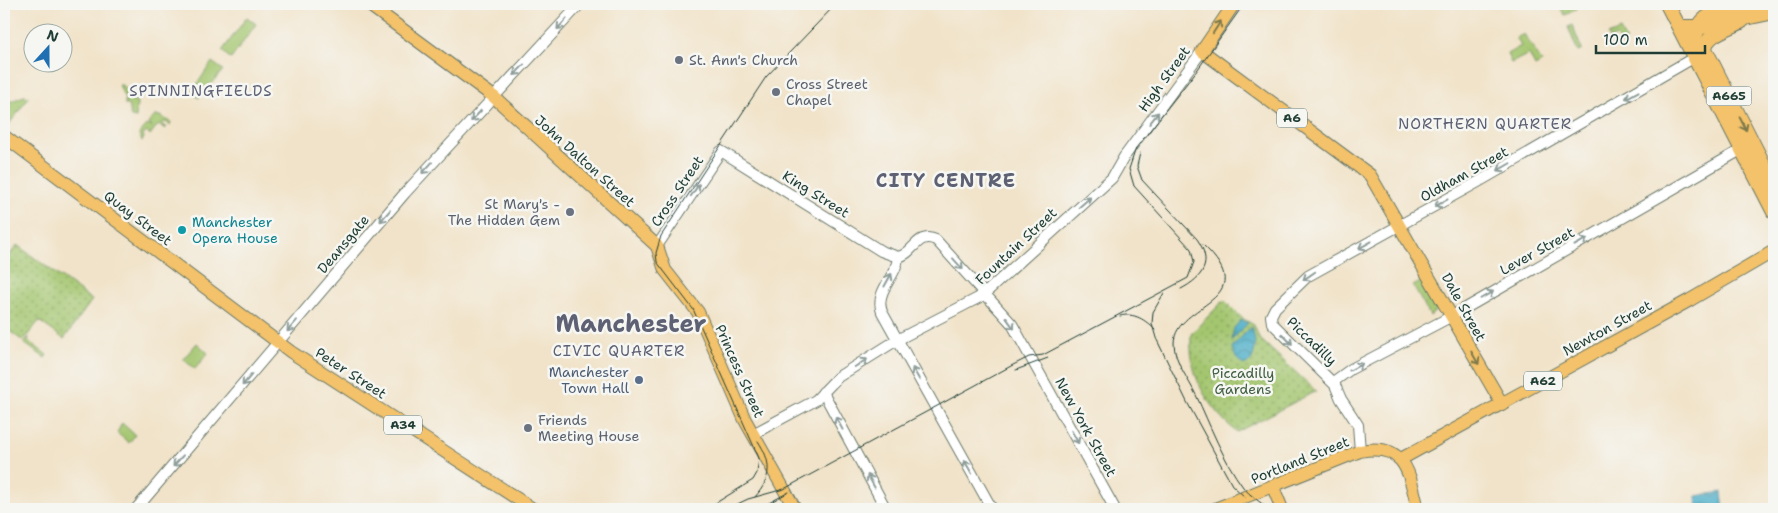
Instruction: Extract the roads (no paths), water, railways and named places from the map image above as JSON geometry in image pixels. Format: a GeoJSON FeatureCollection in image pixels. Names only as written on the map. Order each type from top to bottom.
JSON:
{"type":"FeatureCollection","features":[{"type":"Feature","properties":{"kind":"highway","name":"A665"},"geometry":{"type":"LineString","coordinates":[[1667,4],[1680,27],[1700,53],[1748,146],[1774,212]]}},
{"type":"Feature","properties":{"kind":"highway"},"geometry":{"type":"LineString","coordinates":[[1700,53],[1694,42],[1704,18],[1716,11],[1752,4]]}},
{"type":"Feature","properties":{"kind":"highway"},"geometry":{"type":"LineString","coordinates":[[1700,53],[1707,40],[1713,36],[1742,21],[1774,12]]}},
{"type":"Feature","properties":{"kind":"highway"},"geometry":{"type":"LineString","coordinates":[[1680,27],[1699,27],[1720,22],[1742,21]]}},
{"type":"Feature","properties":{"kind":"highway","name":"A665"},"geometry":{"type":"LineString","coordinates":[[1748,146],[1774,185]]}},
{"type":"Feature","properties":{"kind":"main road","name":"High Street"},"geometry":{"type":"LineString","coordinates":[[1202,51],[1234,4]]}},
{"type":"Feature","properties":{"kind":"main road","name":"John Dalton Street"},"geometry":{"type":"LineString","coordinates":[[373,6],[413,38],[494,97],[657,246]]}},
{"type":"Feature","properties":{"kind":"main road","name":"A6"},"geometry":{"type":"LineString","coordinates":[[1202,51],[1370,175],[1401,225]]}},
{"type":"Feature","properties":{"kind":"main road","name":"Quay Street"},"geometry":{"type":"LineString","coordinates":[[4,136],[278,342]]}},
{"type":"Feature","properties":{"kind":"main road","name":"Dale Street"},"geometry":{"type":"LineString","coordinates":[[1401,225],[1502,404]]}},
{"type":"Feature","properties":{"kind":"main road","name":"Princess Street"},"geometry":{"type":"LineString","coordinates":[[657,246],[665,270],[698,312],[753,434],[795,509]]}},
{"type":"Feature","properties":{"kind":"main road","name":"Newton Street"},"geometry":{"type":"LineString","coordinates":[[1399,457],[1438,440],[1774,250]]}},
{"type":"Feature","properties":{"kind":"main road","name":"Peter Street"},"geometry":{"type":"LineString","coordinates":[[278,342],[529,508]]}},
{"type":"Feature","properties":{"kind":"main road","name":"Portland Street"},"geometry":{"type":"LineString","coordinates":[[1216,509],[1355,454],[1381,449],[1399,457]]}},
{"type":"Feature","properties":{"kind":"main road"},"geometry":{"type":"LineString","coordinates":[[1399,457],[1408,473],[1418,509]]}},
{"type":"Feature","properties":{"kind":"main road"},"geometry":{"type":"LineString","coordinates":[[1273,488],[1282,509]]}},
{"type":"Feature","properties":{"kind":"street","name":"Deansgate"},"geometry":{"type":"LineString","coordinates":[[136,509],[405,193],[580,4]]}},
{"type":"Feature","properties":{"kind":"street","name":"High Street"},"geometry":{"type":"LineString","coordinates":[[1116,170],[1202,51]]}},
{"type":"Feature","properties":{"kind":"street","name":"Oldham Street"},"geometry":{"type":"LineString","coordinates":[[1276,306],[1308,276],[1401,225],[1700,53]]}},
{"type":"Feature","properties":{"kind":"street","name":"Lever Street"},"geometry":{"type":"LineString","coordinates":[[1333,382],[1351,369],[1452,316],[1748,146]]}},
{"type":"Feature","properties":{"kind":"street","name":"Cross Street"},"geometry":{"type":"LineString","coordinates":[[657,246],[721,151]]}},
{"type":"Feature","properties":{"kind":"street","name":"King Street"},"geometry":{"type":"LineString","coordinates":[[721,151],[881,251],[898,257]]}},
{"type":"Feature","properties":{"kind":"street","name":"Fountain Street"},"geometry":{"type":"LineString","coordinates":[[753,434],[816,400],[838,377],[897,340],[984,293],[1112,178],[1116,170]]}},
{"type":"Feature","properties":{"kind":"street","name":"New York Street"},"geometry":{"type":"LineString","coordinates":[[898,257],[902,256],[921,239],[930,238],[936,240],[1012,324],[1115,509]]}},
{"type":"Feature","properties":{"kind":"street"},"geometry":{"type":"LineString","coordinates":[[898,257],[898,264],[882,292],[879,304],[897,340],[992,509]]}},
{"type":"Feature","properties":{"kind":"street","name":"Piccadilly"},"geometry":{"type":"LineString","coordinates":[[1276,306],[1271,316],[1274,326],[1333,382],[1358,425],[1355,454]]}},
{"type":"Feature","properties":{"kind":"street"},"geometry":{"type":"LineString","coordinates":[[823,392],[886,509]]}},
{"type":"Feature","properties":{"kind":"water"},"geometry":{"type":"Polygon","coordinates":[[[1241,320],[1248,323],[1232,340],[1234,328],[1241,320]]]}},
{"type":"Feature","properties":{"kind":"water"},"geometry":{"type":"Polygon","coordinates":[[[1251,327],[1255,340],[1254,354],[1250,362],[1243,365],[1236,358],[1232,347],[1251,327]]]}},
{"type":"Feature","properties":{"kind":"water"},"geometry":{"type":"Polygon","coordinates":[[[1722,492],[1724,509],[1698,509],[1696,496],[1722,492]]]}},
{"type":"Feature","properties":{"kind":"tram line"},"geometry":{"type":"LineString","coordinates":[[706,509],[753,480],[757,473],[759,458],[693,309],[657,262],[656,253],[661,236],[766,77],[836,4]]}},
{"type":"Feature","properties":{"kind":"tram line"},"geometry":{"type":"LineString","coordinates":[[727,509],[748,499],[784,489],[1011,366],[1029,357],[1043,355],[1188,278],[1194,262],[1191,249],[1134,186],[1129,169],[1136,148],[1198,69],[1244,4]]}},
{"type":"Feature","properties":{"kind":"tram line"},"geometry":{"type":"LineString","coordinates":[[1140,153],[1137,166],[1142,180],[1197,239],[1202,247],[1205,262],[1204,268],[1195,279],[1181,289]]}},
{"type":"Feature","properties":{"kind":"tram line"},"geometry":{"type":"LineString","coordinates":[[1203,245],[1219,264],[1224,279],[1221,290],[1212,300],[1188,318],[1178,329],[1174,343],[1176,357],[1236,477],[1246,490],[1268,509]]}},
{"type":"Feature","properties":{"kind":"tram line"},"geometry":{"type":"LineString","coordinates":[[1164,293],[1153,312],[1152,324],[1156,338],[1187,402],[1232,485],[1245,497]]}},
{"type":"Feature","properties":{"kind":"tram line"},"geometry":{"type":"LineString","coordinates":[[1120,316],[1135,316],[1148,323],[1155,330]]}},
{"type":"Feature","properties":{"kind":"tram line"},"geometry":{"type":"LineString","coordinates":[[1016,370],[1048,358]]}},
{"type":"Feature","properties":{"kind":"tram line"},"geometry":{"type":"LineString","coordinates":[[755,497],[765,483],[768,470],[766,456],[758,441]]}},
{"type":"Feature","properties":{"kind":"tram line"},"geometry":{"type":"LineString","coordinates":[[758,509],[789,492]]}},
{"type":"Feature","properties":{"kind":"place","name":"St. Ann's Church"},"geometry":{"type":"Point","coordinates":[679,60]}},
{"type":"Feature","properties":{"kind":"place","name":"Cross Street Chapel"},"geometry":{"type":"Point","coordinates":[776,92]}},
{"type":"Feature","properties":{"kind":"place","name":"St Mary's - The Hidden Gem"},"geometry":{"type":"Point","coordinates":[570,212]}},
{"type":"Feature","properties":{"kind":"place","name":"Manchester Opera House"},"geometry":{"type":"Point","coordinates":[182,230]}},
{"type":"Feature","properties":{"kind":"place","name":"Manchester Town Hall"},"geometry":{"type":"Point","coordinates":[639,380]}},
{"type":"Feature","properties":{"kind":"place","name":"Friends Meeting House"},"geometry":{"type":"Point","coordinates":[528,428]}},
{"type":"Feature","properties":{"kind":"district","name":"SPINNINGFIELDS"},"geometry":{"type":"Point","coordinates":[201,91]}},
{"type":"Feature","properties":{"kind":"district","name":"NORTHERN QUARTER"},"geometry":{"type":"Point","coordinates":[1485,124]}},
{"type":"Feature","properties":{"kind":"district","name":"CITY CENTRE"},"geometry":{"type":"Point","coordinates":[946,180]}},
{"type":"Feature","properties":{"kind":"district","name":"Manchester"},"geometry":{"type":"Point","coordinates":[631,324]}},
{"type":"Feature","properties":{"kind":"district","name":"CIVIC QUARTER"},"geometry":{"type":"Point","coordinates":[619,351]}},
{"type":"Feature","properties":{"kind":"park label","name":"Piccadilly Gardens"},"geometry":{"type":"Point","coordinates":[1243,382]}}]}
